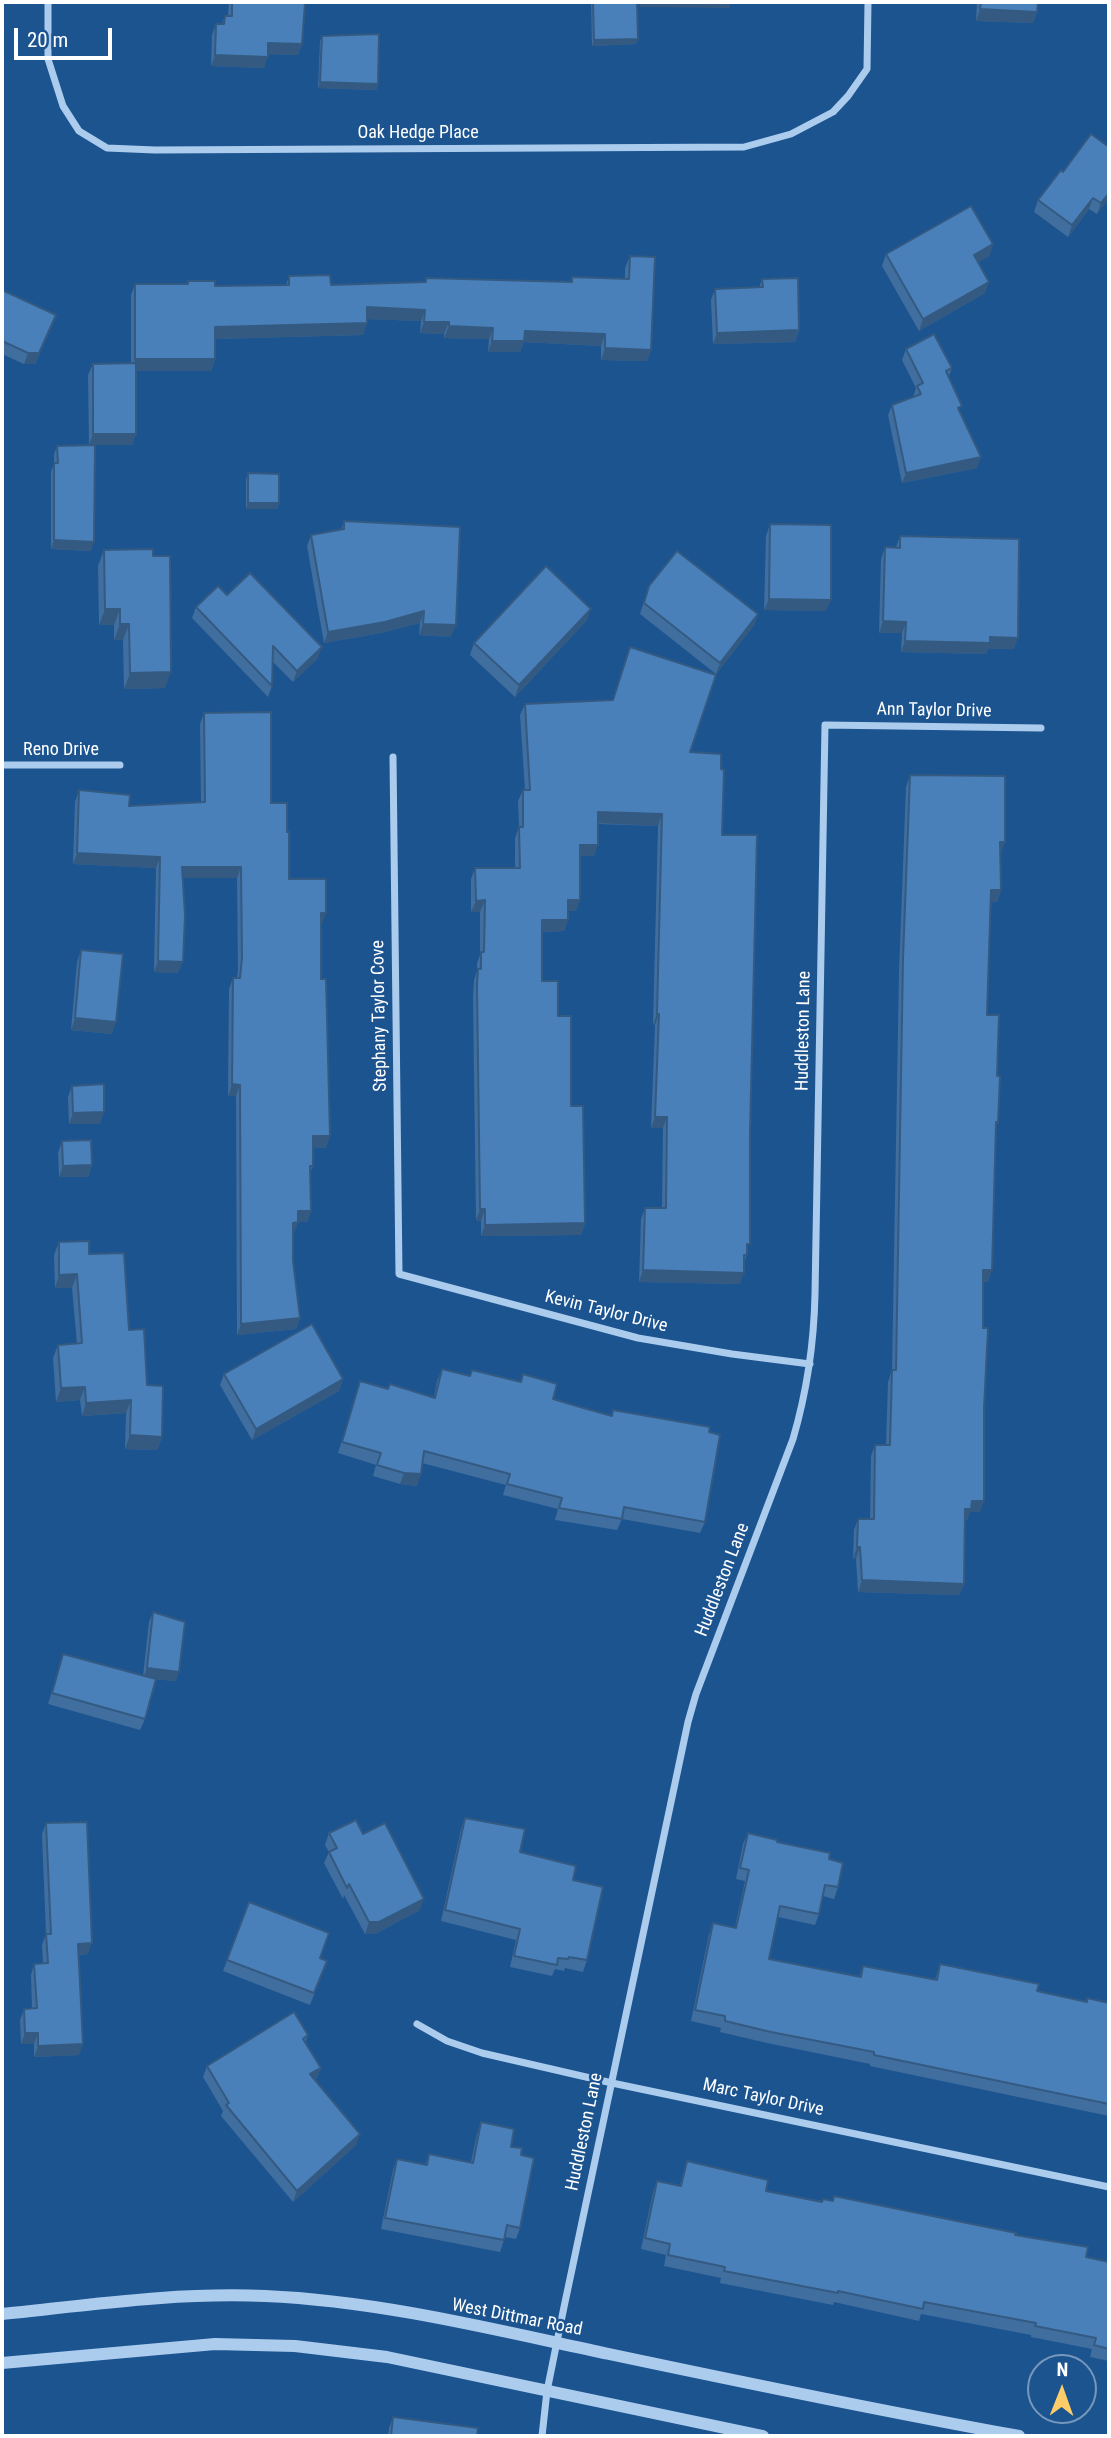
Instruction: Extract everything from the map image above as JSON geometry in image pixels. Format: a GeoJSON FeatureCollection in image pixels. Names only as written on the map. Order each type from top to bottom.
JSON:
{"type":"FeatureCollection","features":[{"type":"Feature","properties":{"kind":"street","name":"Oak Hedge Place"},"geometry":{"type":"LineString","coordinates":[[48,2],[48,59],[63,106],[79,131],[107,148],[155,150],[744,147],[791,134],[833,111],[848,96],[867,69],[868,2]]}},
{"type":"Feature","properties":{"kind":"street","name":"Ann Taylor Drive"},"geometry":{"type":"LineString","coordinates":[[825,725],[1041,728]]}},
{"type":"Feature","properties":{"kind":"street","name":"Huddleston Lane"},"geometry":{"type":"LineString","coordinates":[[542,2436],[547,2391],[688,1722],[793,1439],[803,1404],[814,1340],[825,725]]}},
{"type":"Feature","properties":{"kind":"street","name":"Stephany Taylor Cove"},"geometry":{"type":"LineString","coordinates":[[393,757],[398,1274]]}},
{"type":"Feature","properties":{"kind":"street","name":"Reno Drive"},"geometry":{"type":"LineString","coordinates":[[2,765],[120,765]]}},
{"type":"Feature","properties":{"kind":"street","name":"Kevin Taylor Drive"},"geometry":{"type":"LineString","coordinates":[[398,1274],[638,1338],[810,1364]]}},
{"type":"Feature","properties":{"kind":"street","name":"Marc Taylor Drive"},"geometry":{"type":"LineString","coordinates":[[417,2024],[447,2041],[482,2053],[612,2083],[1109,2187]]}},
{"type":"Feature","properties":{"kind":"street","name":"West Dittmar Road"},"geometry":{"type":"LineString","coordinates":[[2,2314],[176,2296],[267,2296],[359,2304],[898,2414],[1019,2436]]}},
{"type":"Feature","properties":{"kind":"street"},"geometry":{"type":"LineString","coordinates":[[2,2363],[150,2348],[255,2344],[343,2351],[387,2357],[763,2436]]}},
{"type":"Feature","properties":{"kind":"building"},"geometry":{"type":"Polygon","coordinates":[[[232,2],[305,3],[302,44],[268,43],[268,57],[215,55],[216,24],[224,24],[225,16],[232,16],[232,2]]]}},
{"type":"Feature","properties":{"kind":"building"},"geometry":{"type":"Polygon","coordinates":[[[593,2],[637,2],[638,39],[594,40],[593,2]]]}},
{"type":"Feature","properties":{"kind":"building"},"geometry":{"type":"Polygon","coordinates":[[[981,2],[1038,2],[1037,12],[980,9],[981,2]]]}},
{"type":"Feature","properties":{"kind":"building"},"geometry":{"type":"Polygon","coordinates":[[[379,34],[378,84],[320,82],[322,36],[379,34]]]}},
{"type":"Feature","properties":{"kind":"building"},"geometry":{"type":"Polygon","coordinates":[[[1091,134],[1109,147],[1109,193],[1101,203],[1093,198],[1072,225],[1038,200],[1091,134]]]}},
{"type":"Feature","properties":{"kind":"building"},"geometry":{"type":"Polygon","coordinates":[[[971,206],[993,244],[974,255],[989,282],[923,319],[886,254],[971,206]]]}},
{"type":"Feature","properties":{"kind":"building"},"geometry":{"type":"Polygon","coordinates":[[[630,256],[655,257],[651,350],[605,348],[605,334],[525,331],[524,341],[492,341],[493,328],[449,326],[449,322],[424,322],[425,310],[367,307],[367,323],[215,327],[215,359],[135,359],[135,284],[215,281],[215,286],[289,285],[289,276],[330,275],[331,285],[426,282],[426,278],[572,282],[572,277],[629,279],[630,256]]]}},
{"type":"Feature","properties":{"kind":"building"},"geometry":{"type":"Polygon","coordinates":[[[798,278],[799,330],[717,333],[715,289],[763,287],[762,279],[798,278]]]}},
{"type":"Feature","properties":{"kind":"building"},"geometry":{"type":"Polygon","coordinates":[[[2,290],[56,315],[39,353],[28,353],[2,341],[2,290]]]}},
{"type":"Feature","properties":{"kind":"building"},"geometry":{"type":"Polygon","coordinates":[[[934,334],[952,368],[946,371],[962,406],[958,408],[981,457],[906,473],[892,405],[921,394],[917,386],[923,383],[906,349],[934,334]]]}},
{"type":"Feature","properties":{"kind":"building"},"geometry":{"type":"Polygon","coordinates":[[[136,363],[136,434],[93,434],[93,364],[136,363]]]}},
{"type":"Feature","properties":{"kind":"building"},"geometry":{"type":"Polygon","coordinates":[[[95,445],[94,542],[54,540],[54,463],[58,463],[57,446],[95,445]]]}},
{"type":"Feature","properties":{"kind":"building"},"geometry":{"type":"Polygon","coordinates":[[[248,473],[279,474],[279,503],[248,503],[248,473]]]}},
{"type":"Feature","properties":{"kind":"building"},"geometry":{"type":"Polygon","coordinates":[[[344,521],[460,527],[456,625],[423,624],[424,611],[385,622],[328,632],[311,535],[344,529],[344,521]]]}},
{"type":"Feature","properties":{"kind":"building"},"geometry":{"type":"Polygon","coordinates":[[[770,524],[831,525],[831,600],[769,599],[770,524]]]}},
{"type":"Feature","properties":{"kind":"building"},"geometry":{"type":"Polygon","coordinates":[[[900,536],[1019,539],[1018,638],[990,637],[990,643],[905,641],[906,622],[883,621],[885,547],[900,548],[900,536]]]}},
{"type":"Feature","properties":{"kind":"building"},"geometry":{"type":"Polygon","coordinates":[[[153,549],[153,556],[170,556],[171,672],[130,673],[129,624],[120,624],[120,609],[105,609],[104,550],[153,549]]]}},
{"type":"Feature","properties":{"kind":"building"},"geometry":{"type":"Polygon","coordinates":[[[677,551],[758,614],[720,663],[644,603],[649,586],[677,551]]]}},
{"type":"Feature","properties":{"kind":"building"},"geometry":{"type":"Polygon","coordinates":[[[546,566],[591,609],[519,685],[474,643],[546,566]]]}},
{"type":"Feature","properties":{"kind":"building"},"geometry":{"type":"Polygon","coordinates":[[[250,573],[322,647],[297,671],[273,646],[272,686],[196,607],[218,586],[227,595],[250,573]]]}},
{"type":"Feature","properties":{"kind":"building"},"geometry":{"type":"Polygon","coordinates":[[[630,647],[716,675],[690,752],[721,754],[721,769],[724,770],[722,835],[757,835],[750,1244],[747,1244],[747,1255],[744,1255],[744,1273],[643,1270],[645,1208],[666,1208],[667,1117],[655,1117],[662,814],[598,812],[598,845],[580,845],[580,900],[568,900],[568,920],[542,920],[542,981],[558,981],[558,1016],[571,1016],[571,1106],[583,1106],[585,1223],[485,1225],[485,1209],[480,1209],[477,985],[481,952],[484,952],[485,900],[476,901],[475,868],[520,868],[519,827],[523,827],[523,790],[530,790],[525,704],[613,700],[630,647]]]}},
{"type":"Feature","properties":{"kind":"building"},"geometry":{"type":"Polygon","coordinates":[[[271,712],[271,803],[287,803],[289,879],[326,879],[326,913],[321,913],[321,979],[326,979],[330,1136],[313,1136],[313,1166],[310,1166],[311,1211],[298,1211],[298,1222],[293,1223],[293,1261],[300,1318],[241,1324],[240,1085],[232,1084],[233,978],[240,978],[242,958],[241,867],[182,867],[185,915],[183,962],[158,961],[160,857],[77,853],[79,790],[130,795],[129,806],[205,802],[204,713],[271,712]]]}},
{"type":"Feature","properties":{"kind":"building"},"geometry":{"type":"Polygon","coordinates":[[[910,775],[1005,776],[1005,842],[1000,842],[1001,890],[991,890],[987,1015],[999,1015],[997,1076],[1000,1076],[998,1123],[996,1122],[992,1270],[983,1270],[983,1328],[988,1328],[984,1408],[984,1501],[972,1501],[971,1509],[965,1509],[964,1584],[862,1580],[860,1547],[857,1547],[858,1519],[874,1519],[875,1445],[890,1445],[892,1370],[896,1370],[903,959],[910,775]]]}},
{"type":"Feature","properties":{"kind":"building"},"geometry":{"type":"Polygon","coordinates":[[[81,950],[123,954],[116,1022],[75,1018],[81,950]]]}},
{"type":"Feature","properties":{"kind":"building"},"geometry":{"type":"Polygon","coordinates":[[[104,1084],[104,1112],[73,1113],[72,1086],[104,1084]]]}},
{"type":"Feature","properties":{"kind":"building"},"geometry":{"type":"Polygon","coordinates":[[[91,1140],[92,1165],[63,1166],[62,1141],[91,1140]]]}},
{"type":"Feature","properties":{"kind":"building"},"geometry":{"type":"Polygon","coordinates":[[[89,1241],[89,1254],[124,1253],[129,1330],[144,1329],[147,1385],[163,1386],[162,1437],[130,1435],[131,1400],[86,1403],[85,1387],[61,1388],[58,1345],[82,1343],[77,1274],[59,1275],[59,1242],[89,1241]]]}},
{"type":"Feature","properties":{"kind":"building"},"geometry":{"type":"Polygon","coordinates":[[[312,1324],[343,1379],[256,1429],[224,1374],[312,1324]]]}},
{"type":"Feature","properties":{"kind":"building"},"geometry":{"type":"Polygon","coordinates":[[[442,1369],[470,1376],[472,1370],[521,1382],[523,1374],[557,1384],[553,1399],[580,1407],[612,1416],[613,1410],[710,1427],[709,1432],[720,1435],[705,1522],[624,1507],[622,1519],[559,1508],[562,1498],[507,1484],[510,1474],[424,1451],[421,1474],[404,1473],[377,1465],[381,1453],[342,1442],[360,1381],[388,1389],[390,1384],[435,1398],[442,1369]]]}},
{"type":"Feature","properties":{"kind":"building"},"geometry":{"type":"Polygon","coordinates":[[[153,1612],[185,1622],[179,1672],[147,1668],[153,1612]]]}},
{"type":"Feature","properties":{"kind":"building"},"geometry":{"type":"Polygon","coordinates":[[[63,1654],[156,1679],[145,1719],[52,1693],[63,1654]]]}},
{"type":"Feature","properties":{"kind":"building"},"geometry":{"type":"Polygon","coordinates":[[[465,1818],[525,1829],[520,1852],[576,1866],[573,1880],[603,1887],[587,1960],[558,1958],[557,1965],[514,1956],[520,1929],[445,1910],[465,1818]]]}},
{"type":"Feature","properties":{"kind":"building"},"geometry":{"type":"Polygon","coordinates":[[[356,1820],[363,1834],[385,1823],[424,1899],[379,1922],[369,1922],[349,1884],[347,1888],[329,1852],[337,1848],[329,1833],[356,1820]]]}},
{"type":"Feature","properties":{"kind":"building"},"geometry":{"type":"Polygon","coordinates":[[[87,1822],[92,1943],[78,1944],[83,2044],[38,2046],[38,2033],[25,2033],[24,2009],[37,2008],[34,1964],[48,1963],[46,1934],[51,1934],[46,1823],[87,1822]]]}},
{"type":"Feature","properties":{"kind":"building"},"geometry":{"type":"Polygon","coordinates":[[[748,1833],[830,1853],[829,1859],[843,1863],[838,1887],[825,1885],[819,1914],[780,1906],[769,1959],[861,1977],[863,1966],[937,1980],[940,1964],[1039,1984],[1037,1991],[1087,2002],[1087,1998],[1109,2003],[1109,2104],[771,2032],[725,2021],[725,2016],[695,2010],[713,1923],[736,1928],[749,1870],[740,1868],[748,1833]]]}},
{"type":"Feature","properties":{"kind":"building"},"geometry":{"type":"Polygon","coordinates":[[[249,1902],[329,1933],[320,1958],[327,1961],[314,1993],[227,1960],[249,1902]]]}},
{"type":"Feature","properties":{"kind":"building"},"geometry":{"type":"Polygon","coordinates":[[[294,2012],[308,2035],[303,2039],[321,2068],[310,2074],[360,2134],[297,2191],[226,2105],[229,2103],[207,2066],[294,2012]]]}},
{"type":"Feature","properties":{"kind":"building"},"geometry":{"type":"Polygon","coordinates":[[[481,2122],[514,2129],[511,2147],[522,2148],[521,2155],[534,2158],[520,2228],[507,2225],[504,2240],[385,2218],[397,2159],[427,2165],[429,2154],[473,2163],[481,2122]]]}},
{"type":"Feature","properties":{"kind":"building"},"geometry":{"type":"Polygon","coordinates":[[[687,2161],[768,2180],[766,2191],[822,2202],[823,2199],[833,2201],[834,2196],[1016,2233],[1015,2235],[1088,2247],[1086,2257],[1109,2262],[1109,2349],[1094,2345],[1096,2338],[1035,2326],[1036,2323],[924,2302],[923,2309],[724,2271],[725,2267],[668,2255],[670,2244],[645,2238],[657,2181],[681,2186],[687,2161]]]}},
{"type":"Feature","properties":{"kind":"building"},"geometry":{"type":"Polygon","coordinates":[[[393,2417],[478,2428],[477,2436],[391,2436],[393,2417]]]}}]}
